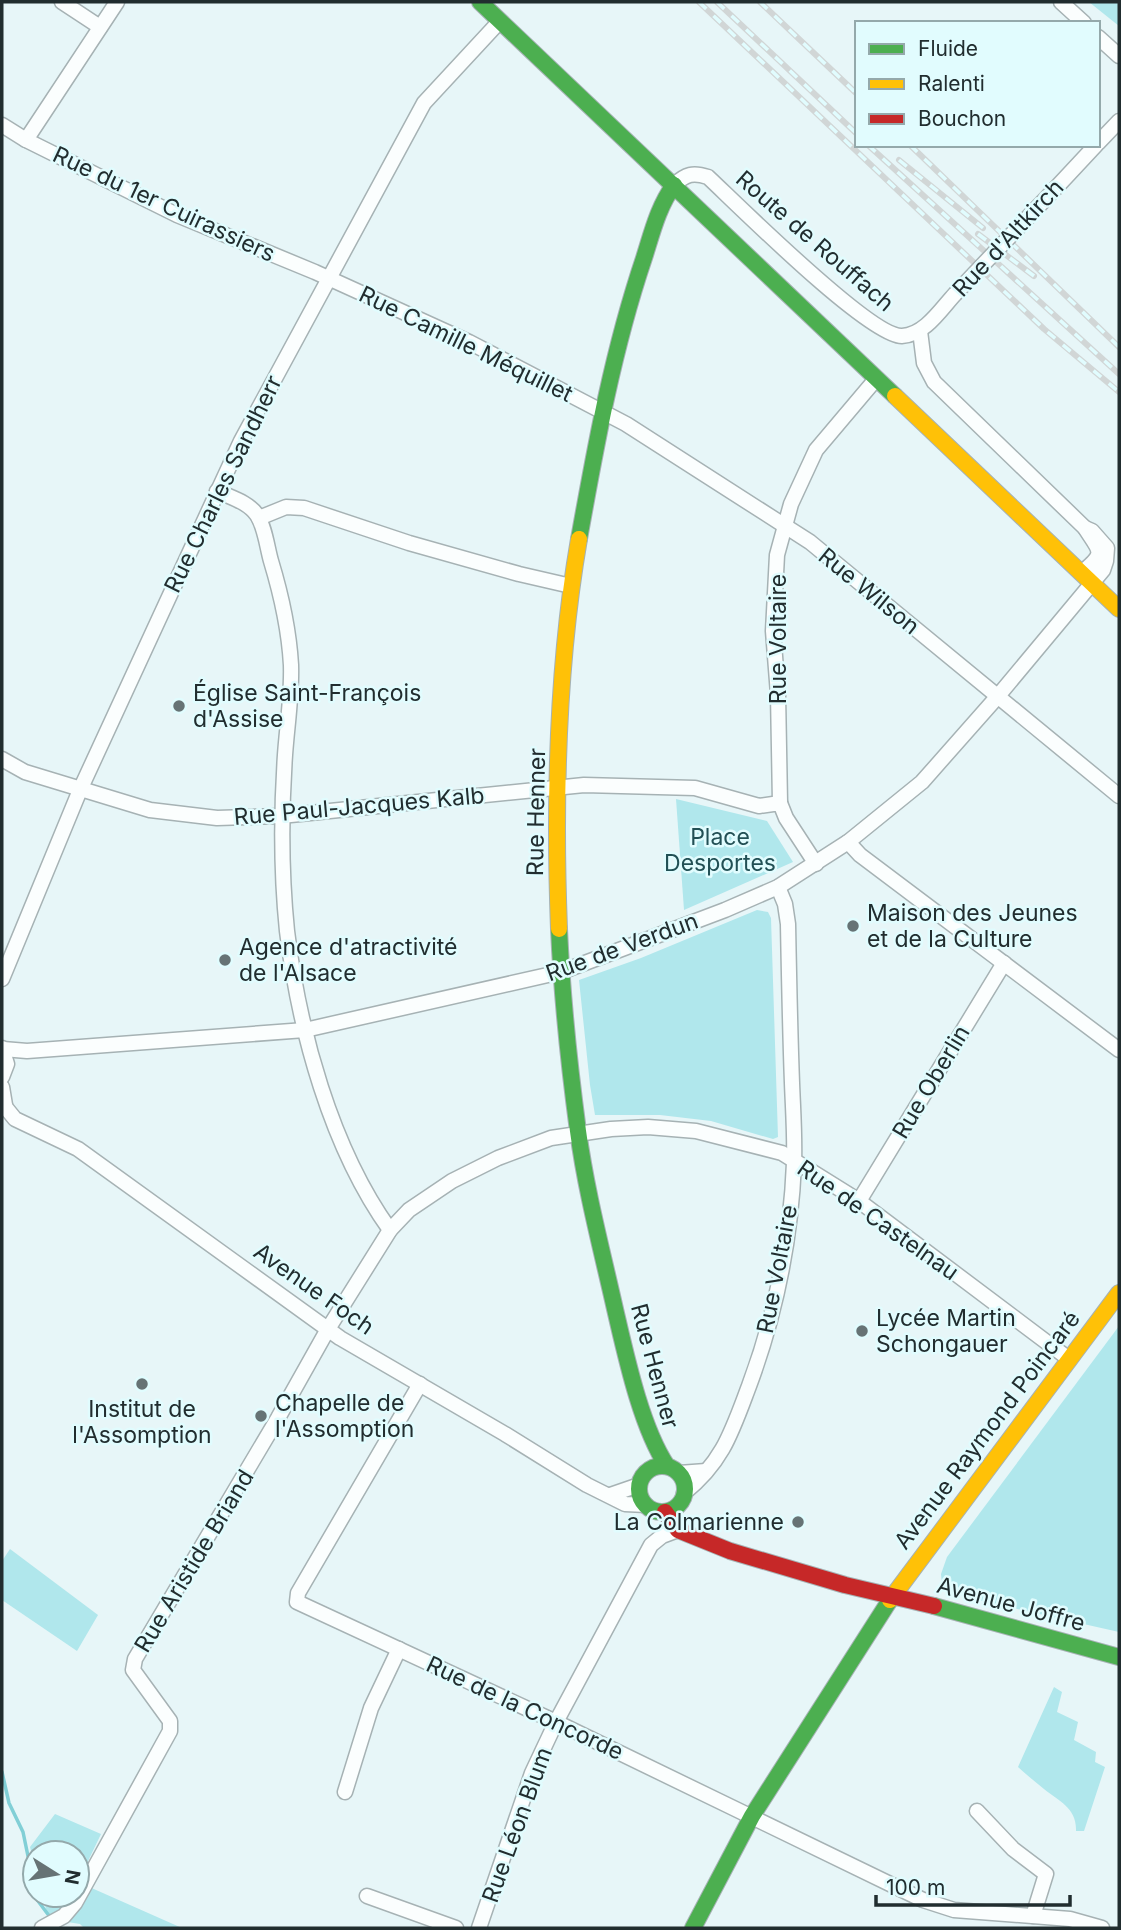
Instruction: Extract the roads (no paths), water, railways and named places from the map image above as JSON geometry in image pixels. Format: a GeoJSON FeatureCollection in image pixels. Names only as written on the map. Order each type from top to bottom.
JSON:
{"type":"FeatureCollection","features":[{"type":"Feature","properties":{"kind":"street"},"geometry":{"type":"LineString","coordinates":[[62,2],[100,27]]}},
{"type":"Feature","properties":{"kind":"street"},"geometry":{"type":"LineString","coordinates":[[26,140],[117,2]]}},
{"type":"Feature","properties":{"kind":"street"},"geometry":{"type":"LineString","coordinates":[[480,2],[1119,609]]}},
{"type":"Feature","properties":{"kind":"street"},"geometry":{"type":"LineString","coordinates":[[1061,2],[1082,21]]}},
{"type":"Feature","properties":{"kind":"street","name":"Rue Charles Sandherr"},"geometry":{"type":"LineString","coordinates":[[2,979],[79,790],[241,441],[424,103],[500,21]]}},
{"type":"Feature","properties":{"kind":"street"},"geometry":{"type":"LineString","coordinates":[[1100,39],[1119,56]]}},
{"type":"Feature","properties":{"kind":"street","name":"Rue d'Altkirch"},"geometry":{"type":"LineString","coordinates":[[1100,141],[1119,121]]}},
{"type":"Feature","properties":{"kind":"street","name":"Rue du 1er Cuirassiers"},"geometry":{"type":"LineString","coordinates":[[2,125],[26,140],[177,215],[328,277]]}},
{"type":"Feature","properties":{"kind":"street","name":"Rue d'Altkirch"},"geometry":{"type":"LineString","coordinates":[[920,331],[1094,147]]}},
{"type":"Feature","properties":{"kind":"street","name":"Route de Rouffach"},"geometry":{"type":"LineString","coordinates":[[674,185],[684,176],[695,173],[708,177],[807,270],[876,326],[892,335],[901,336],[920,331]]}},
{"type":"Feature","properties":{"kind":"street","name":"Rue Henner"},"geometry":{"type":"LineString","coordinates":[[673,1470],[653,1446],[623,1343],[594,1217],[578,1133],[561,972],[557,877],[560,710],[571,586],[602,411],[633,290],[663,200],[674,185]]}},
{"type":"Feature","properties":{"kind":"street","name":"Rue Camille Méquillet"},"geometry":{"type":"LineString","coordinates":[[328,277],[469,342],[602,411]]}},
{"type":"Feature","properties":{"kind":"street"},"geometry":{"type":"LineString","coordinates":[[920,331],[924,363],[934,382],[1096,541],[1103,554],[1095,562],[1087,578]]}},
{"type":"Feature","properties":{"kind":"street","name":"Rue Voltaire"},"geometry":{"type":"LineString","coordinates":[[780,803],[778,694],[773,631],[777,555],[791,504],[816,450],[876,379]]}},
{"type":"Feature","properties":{"kind":"street","name":"Rue Wilson"},"geometry":{"type":"LineString","coordinates":[[602,411],[810,542],[1119,796]]}},
{"type":"Feature","properties":{"kind":"street"},"geometry":{"type":"LineString","coordinates":[[217,491],[249,505],[259,518],[277,580],[291,667],[281,816],[282,877],[288,932],[305,1030],[338,1129],[369,1201],[390,1230]]}},
{"type":"Feature","properties":{"kind":"street"},"geometry":{"type":"LineString","coordinates":[[259,518],[286,508],[304,508],[409,543],[571,586]]}},
{"type":"Feature","properties":{"kind":"street","name":"Rue de Verdun"},"geometry":{"type":"LineString","coordinates":[[2,1049],[27,1051],[305,1030],[561,972],[778,887],[848,842],[922,782],[998,696],[1079,597],[1087,578]]}},
{"type":"Feature","properties":{"kind":"street","name":"Rue Paul-Jacques Kalb"},"geometry":{"type":"LineString","coordinates":[[2,759],[26,772],[150,810],[217,818],[281,816],[558,788],[648,785],[695,788],[760,806],[780,803]]}},
{"type":"Feature","properties":{"kind":"street"},"geometry":{"type":"LineString","coordinates":[[780,803],[786,818],[816,863]]}},
{"type":"Feature","properties":{"kind":"street"},"geometry":{"type":"LineString","coordinates":[[848,842],[860,855],[1119,1050]]}},
{"type":"Feature","properties":{"kind":"street","name":"Rue Voltaire"},"geometry":{"type":"LineString","coordinates":[[682,1498],[720,1457],[758,1363],[772,1311],[791,1205],[794,1161],[788,924],[785,904],[778,887]]}},
{"type":"Feature","properties":{"kind":"street","name":"Rue Oberlin"},"geometry":{"type":"LineString","coordinates":[[859,1201],[1004,962]]}},
{"type":"Feature","properties":{"kind":"street"},"geometry":{"type":"LineString","coordinates":[[2,1049],[4,1070]]}},
{"type":"Feature","properties":{"kind":"street","name":"Rue de Verdun"},"geometry":{"type":"LineString","coordinates":[[4,1070],[27,1051]]}},
{"type":"Feature","properties":{"kind":"street","name":"Avenue Foch"},"geometry":{"type":"LineString","coordinates":[[2,1087],[3,1104],[15,1119],[78,1149],[340,1338],[587,1485],[610,1494],[625,1504],[646,1505]]}},
{"type":"Feature","properties":{"kind":"street","name":"Rue de Castelnau"},"geometry":{"type":"LineString","coordinates":[[328,1329],[390,1230],[409,1210],[452,1181],[498,1158],[551,1138],[648,1126],[696,1131],[782,1153],[859,1201],[1069,1359]]}},
{"type":"Feature","properties":{"kind":"street","name":"Avenue Raymond Poincaré"},"geometry":{"type":"LineString","coordinates":[[693,1928],[752,1816],[892,1596],[1119,1293]]}},
{"type":"Feature","properties":{"kind":"street","name":"Rue Aristide Briand"},"geometry":{"type":"LineString","coordinates":[[46,1926],[64,1916],[75,1903],[170,1731],[170,1721],[133,1670],[135,1659],[328,1329]]}},
{"type":"Feature","properties":{"kind":"street","name":"Rue de la Concorde"},"geometry":{"type":"LineString","coordinates":[[420,1384],[298,1593],[297,1602],[556,1722],[923,1900],[954,1910],[1070,1919],[1102,1928]]}},
{"type":"Feature","properties":{"kind":"street","name":"Rue Henner"},"geometry":{"type":"LineString","coordinates":[[649,1469],[653,1446]]}},
{"type":"Feature","properties":{"kind":"street"},"geometry":{"type":"LineString","coordinates":[[682,1498],[674,1508],[655,1511],[646,1505],[640,1496],[642,1476],[649,1469],[658,1466],[673,1470],[706,1471]]}},
{"type":"Feature","properties":{"kind":"street"},"geometry":{"type":"LineString","coordinates":[[673,1470],[684,1483],[684,1532]]}},
{"type":"Feature","properties":{"kind":"street"},"geometry":{"type":"LineString","coordinates":[[610,1494],[639,1485]]}},
{"type":"Feature","properties":{"kind":"street"},"geometry":{"type":"LineString","coordinates":[[665,1511],[684,1532],[730,1551],[892,1596]]}},
{"type":"Feature","properties":{"kind":"street","name":"Rue Léon Blum"},"geometry":{"type":"LineString","coordinates":[[479,1928],[532,1773],[556,1722],[651,1545],[662,1536],[684,1532]]}},
{"type":"Feature","properties":{"kind":"street","name":"Avenue Joffre"},"geometry":{"type":"LineString","coordinates":[[892,1596],[1119,1657]]}},
{"type":"Feature","properties":{"kind":"street"},"geometry":{"type":"LineString","coordinates":[[345,1792],[371,1709],[399,1649]]}},
{"type":"Feature","properties":{"kind":"street"},"geometry":{"type":"LineString","coordinates":[[977,1811],[1013,1849],[1046,1874],[1033,1916]]}},
{"type":"Feature","properties":{"kind":"street"},"geometry":{"type":"LineString","coordinates":[[367,1896],[456,1928]]}},
{"type":"Feature","properties":{"kind":"waterway"},"geometry":{"type":"LineString","coordinates":[[2,1772],[9,1803],[24,1839]]}},
{"type":"Feature","properties":{"kind":"waterway"},"geometry":{"type":"LineString","coordinates":[[44,1909],[50,1917]]}},
{"type":"Feature","properties":{"kind":"railway"},"geometry":{"type":"LineString","coordinates":[[699,2],[1044,329],[1119,392]]}},
{"type":"Feature","properties":{"kind":"railway"},"geometry":{"type":"LineString","coordinates":[[717,2],[855,132]]}},
{"type":"Feature","properties":{"kind":"railway"},"geometry":{"type":"LineString","coordinates":[[760,2],[855,92]]}},
{"type":"Feature","properties":{"kind":"railway"},"geometry":{"type":"LineString","coordinates":[[870,147],[1119,374]]}},
{"type":"Feature","properties":{"kind":"railway"},"geometry":{"type":"LineString","coordinates":[[912,147],[1119,347]]}},
{"type":"Feature","properties":{"kind":"railway"},"geometry":{"type":"LineString","coordinates":[[899,160],[983,228]]}},
{"type":"Feature","properties":{"kind":"railway"},"geometry":{"type":"LineString","coordinates":[[978,234],[1034,276]]}},
{"type":"Feature","properties":{"kind":"place","name":"Église Saint-François d'Assise"},"geometry":{"type":"Point","coordinates":[179,706]}},
{"type":"Feature","properties":{"kind":"place","name":"Maison des Jeunes et de la Culture"},"geometry":{"type":"Point","coordinates":[853,926]}},
{"type":"Feature","properties":{"kind":"place","name":"Agence d'atractivité de l'Alsace"},"geometry":{"type":"Point","coordinates":[225,960]}},
{"type":"Feature","properties":{"kind":"place","name":"Lycée Martin Schongauer"},"geometry":{"type":"Point","coordinates":[862,1331]}},
{"type":"Feature","properties":{"kind":"place","name":"Institut de l'Assomption"},"geometry":{"type":"Point","coordinates":[142,1384]}},
{"type":"Feature","properties":{"kind":"place","name":"Chapelle de l'Assomption"},"geometry":{"type":"Point","coordinates":[261,1416]}},
{"type":"Feature","properties":{"kind":"place","name":"La Colmarienne"},"geometry":{"type":"Point","coordinates":[798,1522]}},
{"type":"Feature","properties":{"kind":"park label","name":"Place Desportes"},"geometry":{"type":"Point","coordinates":[720,850]}}]}
